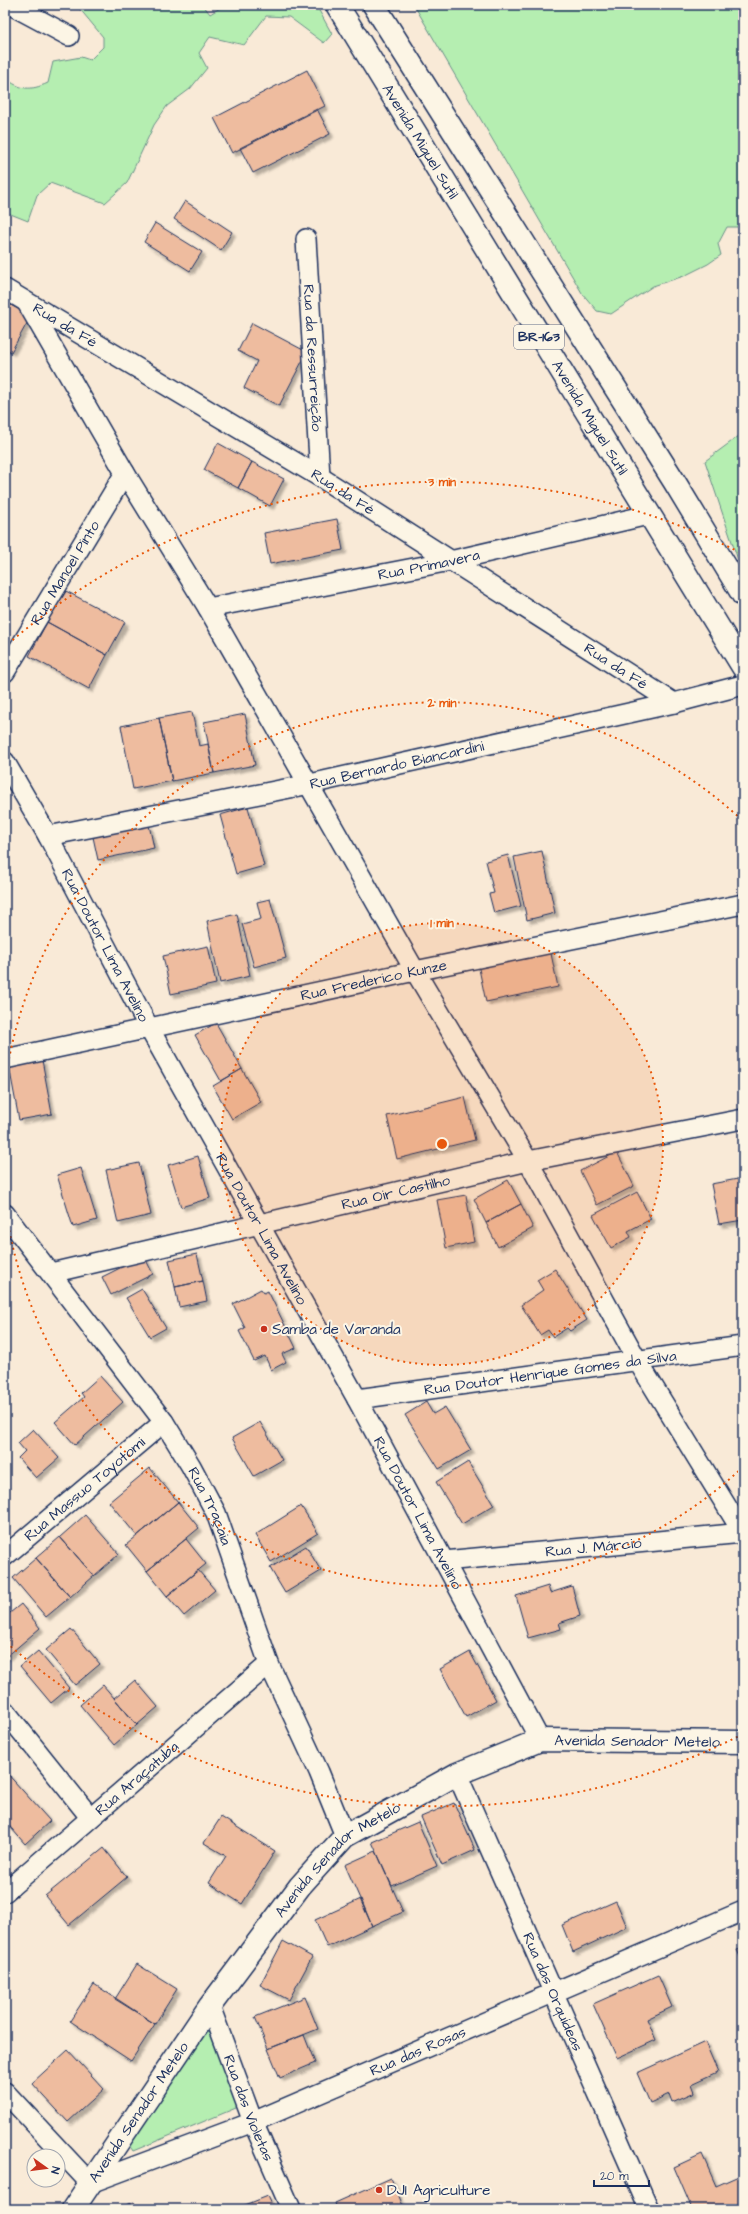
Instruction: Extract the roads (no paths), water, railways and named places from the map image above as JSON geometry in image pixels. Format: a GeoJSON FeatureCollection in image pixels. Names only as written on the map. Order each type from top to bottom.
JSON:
{"type":"FeatureCollection","features":[{"type":"Feature","properties":{"kind":"main road","name":"Avenida Miguel Sutil"},"geometry":{"type":"LineString","coordinates":[[337,5],[743,668]]}},
{"type":"Feature","properties":{"kind":"main road","name":"BR-163"},"geometry":{"type":"LineString","coordinates":[[374,5],[674,481],[743,595]]}},
{"type":"Feature","properties":{"kind":"main road","name":"Avenida Senador Metelo"},"geometry":{"type":"LineString","coordinates":[[72,2209],[210,2006],[300,1886],[345,1836],[457,1774],[540,1740],[743,1742]]}},
{"type":"Feature","properties":{"kind":"street"},"geometry":{"type":"LineString","coordinates":[[11,5],[69,36]]}},
{"type":"Feature","properties":{"kind":"street","name":"Rua da Ressurreição"},"geometry":{"type":"LineString","coordinates":[[306,239],[320,478]]}},
{"type":"Feature","properties":{"kind":"street","name":"Rua da Fé"},"geometry":{"type":"LineString","coordinates":[[5,289],[320,478],[674,703]]}},
{"type":"Feature","properties":{"kind":"street"},"geometry":{"type":"LineString","coordinates":[[27,303],[125,473],[208,608],[310,784],[415,971],[528,1162],[636,1360],[743,1533]]}},
{"type":"Feature","properties":{"kind":"street","name":"Rua Manoel Pinto"},"geometry":{"type":"LineString","coordinates":[[5,672],[125,473]]}},
{"type":"Feature","properties":{"kind":"street","name":"Rua Primavera"},"geometry":{"type":"LineString","coordinates":[[208,608],[450,561],[648,515]]}},
{"type":"Feature","properties":{"kind":"street","name":"Rua Bernardo Biancardini"},"geometry":{"type":"LineString","coordinates":[[48,836],[310,784],[674,703],[743,685]]}},
{"type":"Feature","properties":{"kind":"street","name":"Rua Doutor Lima Avelino"},"geometry":{"type":"LineString","coordinates":[[5,762],[48,836],[149,1028],[357,1400],[540,1740]]}},
{"type":"Feature","properties":{"kind":"street","name":"Rua Frederico Kunze"},"geometry":{"type":"LineString","coordinates":[[5,1059],[415,971],[743,904]]}},
{"type":"Feature","properties":{"kind":"street","name":"Rua Oir Castilho"},"geometry":{"type":"LineString","coordinates":[[51,1273],[257,1223],[528,1162],[743,1119]]}},
{"type":"Feature","properties":{"kind":"street","name":"Rua Traçaia"},"geometry":{"type":"LineString","coordinates":[[8,1224],[51,1273],[164,1422],[216,1513],[269,1664],[319,1772],[345,1836]]}},
{"type":"Feature","properties":{"kind":"street","name":"Rua Doutor Henrique Gomes da Silva"},"geometry":{"type":"LineString","coordinates":[[357,1400],[743,1346]]}},
{"type":"Feature","properties":{"kind":"street","name":"Rua Massuo Toyotomi"},"geometry":{"type":"LineString","coordinates":[[5,1556],[164,1422]]}},
{"type":"Feature","properties":{"kind":"street","name":"Rua J. Márcio"},"geometry":{"type":"LineString","coordinates":[[444,1561],[743,1533]]}},
{"type":"Feature","properties":{"kind":"street","name":"Rua Araçatuba"},"geometry":{"type":"LineString","coordinates":[[5,1892],[90,1817],[269,1664]]}},
{"type":"Feature","properties":{"kind":"street"},"geometry":{"type":"LineString","coordinates":[[5,1711],[90,1817]]}},
{"type":"Feature","properties":{"kind":"street","name":"Rua das Orquídeas"},"geometry":{"type":"LineString","coordinates":[[457,1774],[649,2209]]}},
{"type":"Feature","properties":{"kind":"street","name":"Rua das Rosas"},"geometry":{"type":"LineString","coordinates":[[90,2183],[253,2122],[554,1991],[743,1911]]}},
{"type":"Feature","properties":{"kind":"street","name":"Rua das Violetas"},"geometry":{"type":"LineString","coordinates":[[210,2006],[253,2122],[291,2209]]}},
{"type":"Feature","properties":{"kind":"street"},"geometry":{"type":"LineString","coordinates":[[5,2092],[90,2183]]}},
{"type":"Feature","properties":{"kind":"place","name":"Samba de Varanda"},"geometry":{"type":"Point","coordinates":[264,1329]}},
{"type":"Feature","properties":{"kind":"place","name":"DJI Agriculture"},"geometry":{"type":"Point","coordinates":[379,2190]}}]}
